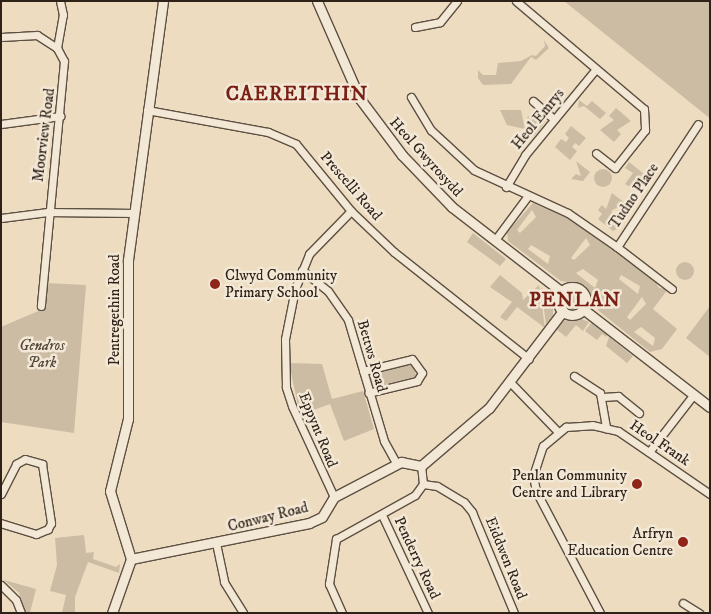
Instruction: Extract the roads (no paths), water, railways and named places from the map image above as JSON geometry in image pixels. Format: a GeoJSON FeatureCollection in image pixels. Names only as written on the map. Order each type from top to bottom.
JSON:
{"type":"FeatureCollection","features":[{"type":"Feature","properties":{"kind":"street"},"geometry":{"type":"LineString","coordinates":[[1,38],[37,35],[58,48],[62,23],[60,1]]}},
{"type":"Feature","properties":{"kind":"street","name":"Pentregethin Road"},"geometry":{"type":"LineString","coordinates":[[131,559],[110,491],[128,419],[126,308],[132,213],[163,1]]}},
{"type":"Feature","properties":{"kind":"street","name":"Heol Gwyrosydd"},"geometry":{"type":"LineString","coordinates":[[317,1],[349,79],[374,120],[429,186],[562,292]]}},
{"type":"Feature","properties":{"kind":"street"},"geometry":{"type":"LineString","coordinates":[[415,27],[440,22],[457,1]]}},
{"type":"Feature","properties":{"kind":"street"},"geometry":{"type":"LineString","coordinates":[[516,1],[595,70],[634,99],[648,116],[646,130],[614,168],[596,154]]}},
{"type":"Feature","properties":{"kind":"street","name":"Moorview Road"},"geometry":{"type":"LineString","coordinates":[[41,306],[48,212],[60,116],[64,61],[58,48]]}},
{"type":"Feature","properties":{"kind":"street","name":"Heol Emrys"},"geometry":{"type":"LineString","coordinates":[[506,188],[554,119],[595,70]]}},
{"type":"Feature","properties":{"kind":"street","name":"Tudno Place"},"geometry":{"type":"LineString","coordinates":[[411,97],[418,112],[446,147],[474,170],[506,188],[574,216],[617,247],[698,124]]}},
{"type":"Feature","properties":{"kind":"street"},"geometry":{"type":"LineString","coordinates":[[534,101],[554,119]]}},
{"type":"Feature","properties":{"kind":"street","name":"Prescelli Road"},"geometry":{"type":"LineString","coordinates":[[147,110],[268,132],[296,144],[350,211],[460,308],[529,359]]}},
{"type":"Feature","properties":{"kind":"street"},"geometry":{"type":"LineString","coordinates":[[1,124],[60,116]]}},
{"type":"Feature","properties":{"kind":"street"},"geometry":{"type":"LineString","coordinates":[[496,240],[527,197]]}},
{"type":"Feature","properties":{"kind":"street","name":"Eppynt Road"},"geometry":{"type":"LineString","coordinates":[[334,497],[286,387],[287,319],[302,270],[319,242],[350,211]]}},
{"type":"Feature","properties":{"kind":"street"},"geometry":{"type":"LineString","coordinates":[[1,218],[48,212],[132,213]]}},
{"type":"Feature","properties":{"kind":"street"},"geometry":{"type":"LineString","coordinates":[[617,247],[672,289]]}},
{"type":"Feature","properties":{"kind":"street","name":"Bettws Road"},"geometry":{"type":"LineString","coordinates":[[302,270],[338,302],[363,371],[368,393],[384,441],[397,464]]}},
{"type":"Feature","properties":{"kind":"street"},"geometry":{"type":"LineString","coordinates":[[580,289],[585,296],[583,309],[576,314],[563,311],[558,300],[562,292],[580,289]]}},
{"type":"Feature","properties":{"kind":"street"},"geometry":{"type":"LineString","coordinates":[[583,309],[710,407]]}},
{"type":"Feature","properties":{"kind":"street"},"geometry":{"type":"LineString","coordinates":[[421,466],[489,408],[509,381],[529,359],[563,311]]}},
{"type":"Feature","properties":{"kind":"street"},"geometry":{"type":"LineString","coordinates":[[363,371],[412,360],[422,373],[417,381],[368,393]]}},
{"type":"Feature","properties":{"kind":"street"},"geometry":{"type":"LineString","coordinates":[[574,376],[591,384],[603,397],[606,428]]}},
{"type":"Feature","properties":{"kind":"street"},"geometry":{"type":"LineString","coordinates":[[509,381],[558,432],[543,446],[533,476],[548,520],[600,613]]}},
{"type":"Feature","properties":{"kind":"street"},"geometry":{"type":"LineString","coordinates":[[649,452],[694,394]]}},
{"type":"Feature","properties":{"kind":"street"},"geometry":{"type":"LineString","coordinates":[[603,397],[618,396],[639,413]]}},
{"type":"Feature","properties":{"kind":"street"},"geometry":{"type":"LineString","coordinates":[[631,407],[636,400]]}},
{"type":"Feature","properties":{"kind":"street","name":"Heol Frank"},"geometry":{"type":"LineString","coordinates":[[558,432],[578,425],[606,428],[626,435],[710,494]]}},
{"type":"Feature","properties":{"kind":"street"},"geometry":{"type":"LineString","coordinates":[[1,494],[16,464],[32,459],[42,464],[51,523],[48,529],[36,534],[1,523]]}},
{"type":"Feature","properties":{"kind":"street"},"geometry":{"type":"LineString","coordinates":[[397,464],[410,462],[421,466]]}},
{"type":"Feature","properties":{"kind":"street","name":"Conway Road"},"geometry":{"type":"LineString","coordinates":[[131,559],[216,543],[315,521],[334,497],[397,464]]}},
{"type":"Feature","properties":{"kind":"street"},"geometry":{"type":"LineString","coordinates":[[342,613],[328,573],[334,545],[342,532],[382,514],[415,495],[423,484],[421,466]]}},
{"type":"Feature","properties":{"kind":"street","name":"Eiddwen Road"},"geometry":{"type":"LineString","coordinates":[[423,484],[437,486],[468,507],[514,613]]}},
{"type":"Feature","properties":{"kind":"street","name":"Penderry Road"},"geometry":{"type":"LineString","coordinates":[[382,514],[428,613]]}},
{"type":"Feature","properties":{"kind":"street"},"geometry":{"type":"LineString","coordinates":[[216,543],[224,582],[243,613]]}},
{"type":"Feature","properties":{"kind":"street"},"geometry":{"type":"LineString","coordinates":[[112,613],[131,559]]}},
{"type":"Feature","properties":{"kind":"street"},"geometry":{"type":"LineString","coordinates":[[1,586],[16,600],[21,613]]}},
{"type":"Feature","properties":{"kind":"street"},"geometry":{"type":"LineString","coordinates":[[683,603],[698,613]]}},
{"type":"Feature","properties":{"kind":"place","name":"Clwyd Community Primary School"},"geometry":{"type":"Point","coordinates":[215,284]}},
{"type":"Feature","properties":{"kind":"place","name":"Penlan Community Centre and Library"},"geometry":{"type":"Point","coordinates":[637,484]}},
{"type":"Feature","properties":{"kind":"place","name":"Arfryn Education Centre"},"geometry":{"type":"Point","coordinates":[683,542]}},
{"type":"Feature","properties":{"kind":"district","name":"CAEREITHIN"},"geometry":{"type":"Point","coordinates":[297,94]}},
{"type":"Feature","properties":{"kind":"district","name":"PENLAN"},"geometry":{"type":"Point","coordinates":[575,300]}},
{"type":"Feature","properties":{"kind":"park label","name":"Gendros Park"},"geometry":{"type":"Point","coordinates":[42,354]}}]}
